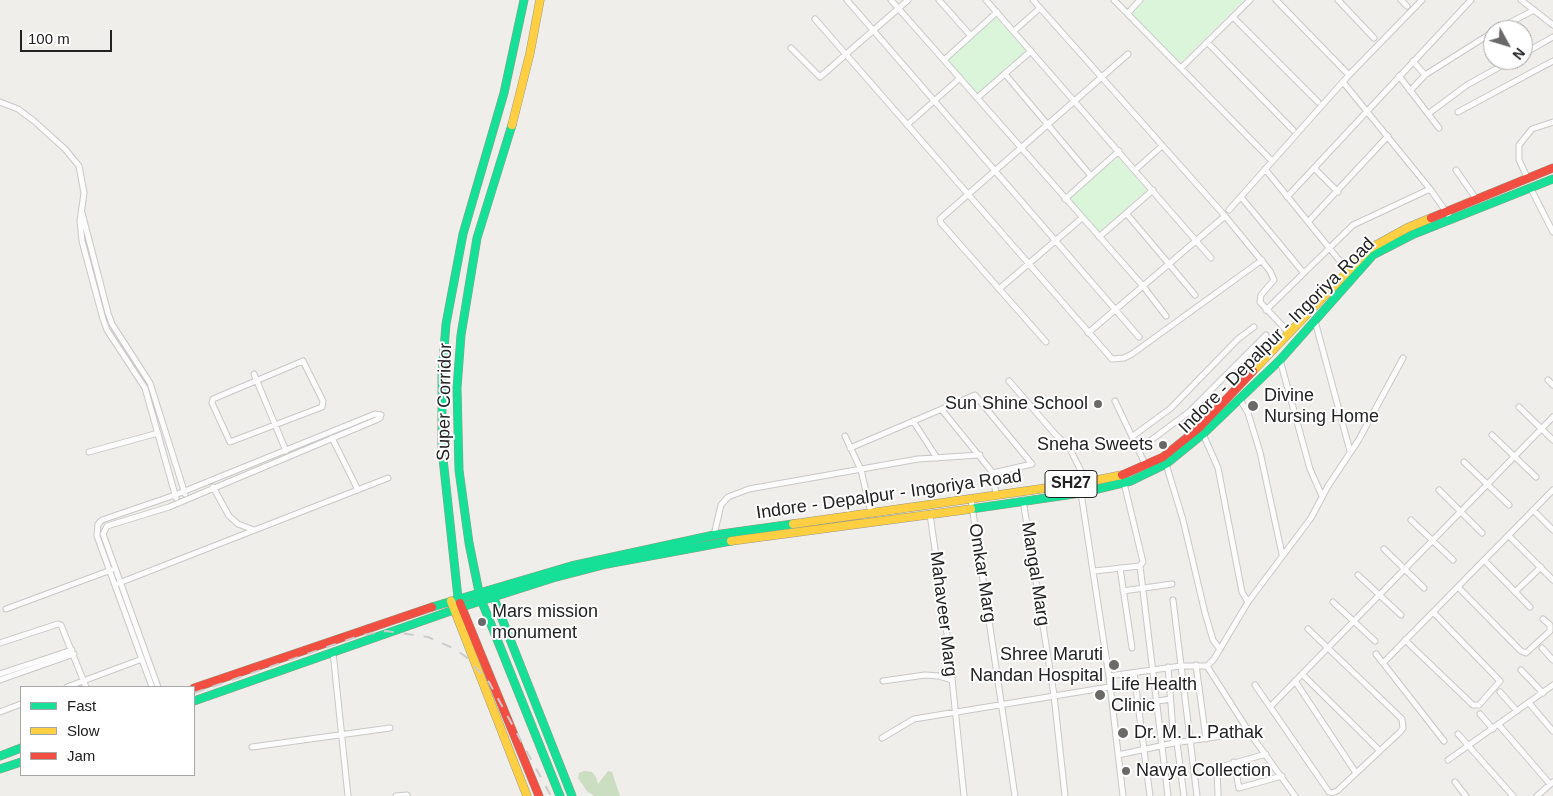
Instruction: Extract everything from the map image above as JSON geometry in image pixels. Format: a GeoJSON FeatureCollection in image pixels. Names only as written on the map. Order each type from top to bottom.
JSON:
{"type":"FeatureCollection","features":[{"type":"Feature","properties":{"kind":"main road","name":"Super Corridor"},"geometry":{"type":"LineString","coordinates":[[524,0],[504,94],[463,234],[446,324],[442,383],[442,450],[447,511],[456,568],[454,599],[539,796]]}},
{"type":"Feature","properties":{"kind":"main road","name":"Super Corridor"},"geometry":{"type":"LineString","coordinates":[[540,0],[515,114],[477,238],[461,335],[457,388],[459,470],[468,543],[481,601],[560,796]]}},
{"type":"Feature","properties":{"kind":"main road","name":"Indore - Depalpur - Ingoriya Road"},"geometry":{"type":"LineString","coordinates":[[195,688],[454,599],[571,566],[714,535],[1082,483],[1122,474],[1146,466],[1163,456],[1199,428],[1348,271],[1382,240],[1553,168]]}},
{"type":"Feature","properties":{"kind":"main road","name":"Indore - Depalpur - Ingoriya Road"},"geometry":{"type":"LineString","coordinates":[[195,701],[396,629],[553,578],[696,546],[1081,493],[1124,483],[1166,464],[1202,434],[1280,360],[1373,255],[1386,246],[1414,234],[1553,179]]}},
{"type":"Feature","properties":{"kind":"main road"},"geometry":{"type":"LineString","coordinates":[[491,588],[572,796]]}},
{"type":"Feature","properties":{"kind":"main road"},"geometry":{"type":"LineString","coordinates":[[458,608],[527,796]]}},
{"type":"Feature","properties":{"kind":"main road"},"geometry":{"type":"LineString","coordinates":[[384,622],[396,629]]}},
{"type":"Feature","properties":{"kind":"main road"},"geometry":{"type":"LineString","coordinates":[[0,756],[20,748]]}},
{"type":"Feature","properties":{"kind":"main road"},"geometry":{"type":"LineString","coordinates":[[0,769],[20,762]]}},
{"type":"Feature","properties":{"kind":"street"},"geometry":{"type":"LineString","coordinates":[[847,0],[1139,337]]}},
{"type":"Feature","properties":{"kind":"street"},"geometry":{"type":"LineString","coordinates":[[891,0],[1143,286],[1166,316]]}},
{"type":"Feature","properties":{"kind":"street"},"geometry":{"type":"LineString","coordinates":[[790,48],[820,77],[908,0]]}},
{"type":"Feature","properties":{"kind":"street"},"geometry":{"type":"LineString","coordinates":[[939,0],[971,36]]}},
{"type":"Feature","properties":{"kind":"street"},"geometry":{"type":"LineString","coordinates":[[986,0],[1212,258]]}},
{"type":"Feature","properties":{"kind":"street"},"geometry":{"type":"LineString","coordinates":[[1033,0],[1262,260],[1274,276],[1270,286],[1260,299],[1266,310],[1290,334]]}},
{"type":"Feature","properties":{"kind":"street"},"geometry":{"type":"LineString","coordinates":[[1114,0],[1272,161]]}},
{"type":"Feature","properties":{"kind":"street"},"geometry":{"type":"LineString","coordinates":[[1128,13],[1140,0]]}},
{"type":"Feature","properties":{"kind":"street"},"geometry":{"type":"LineString","coordinates":[[1181,68],[1250,0]]}},
{"type":"Feature","properties":{"kind":"street"},"geometry":{"type":"LineString","coordinates":[[1276,0],[1349,75]]}},
{"type":"Feature","properties":{"kind":"street"},"geometry":{"type":"LineString","coordinates":[[1338,0],[1374,38]]}},
{"type":"Feature","properties":{"kind":"street"},"geometry":{"type":"LineString","coordinates":[[1401,0],[1407,6]]}},
{"type":"Feature","properties":{"kind":"street"},"geometry":{"type":"LineString","coordinates":[[1229,210],[1349,75],[1422,0]]}},
{"type":"Feature","properties":{"kind":"street"},"geometry":{"type":"LineString","coordinates":[[1288,196],[1471,0]]}},
{"type":"Feature","properties":{"kind":"street"},"geometry":{"type":"LineString","coordinates":[[1521,0],[1552,23]]}},
{"type":"Feature","properties":{"kind":"street"},"geometry":{"type":"LineString","coordinates":[[1014,31],[1040,8]]}},
{"type":"Feature","properties":{"kind":"street"},"geometry":{"type":"LineString","coordinates":[[1515,20],[1534,10]]}},
{"type":"Feature","properties":{"kind":"street"},"geometry":{"type":"LineString","coordinates":[[944,60],[997,12]]}},
{"type":"Feature","properties":{"kind":"street"},"geometry":{"type":"LineString","coordinates":[[1233,17],[1318,102]]}},
{"type":"Feature","properties":{"kind":"street"},"geometry":{"type":"LineString","coordinates":[[816,19],[1112,359],[1124,358],[1262,260]]}},
{"type":"Feature","properties":{"kind":"street"},"geometry":{"type":"LineString","coordinates":[[1533,48],[1553,36]]}},
{"type":"Feature","properties":{"kind":"street"},"geometry":{"type":"LineString","coordinates":[[1410,91],[1425,74],[1483,38]]}},
{"type":"Feature","properties":{"kind":"street"},"geometry":{"type":"LineString","coordinates":[[1207,42],[1292,130]]}},
{"type":"Feature","properties":{"kind":"street"},"geometry":{"type":"LineString","coordinates":[[978,98],[1031,51]]}},
{"type":"Feature","properties":{"kind":"street"},"geometry":{"type":"LineString","coordinates":[[1046,342],[941,223],[942,215],[1128,54]]}},
{"type":"Feature","properties":{"kind":"street"},"geometry":{"type":"LineString","coordinates":[[1413,61],[1425,74]]}},
{"type":"Feature","properties":{"kind":"street"},"geometry":{"type":"LineString","coordinates":[[1458,112],[1553,61]]}},
{"type":"Feature","properties":{"kind":"street"},"geometry":{"type":"LineString","coordinates":[[1428,114],[1466,85],[1494,70]]}},
{"type":"Feature","properties":{"kind":"street"},"geometry":{"type":"LineString","coordinates":[[1005,74],[1091,176]]}},
{"type":"Feature","properties":{"kind":"street"},"geometry":{"type":"LineString","coordinates":[[1399,76],[1439,128]]}},
{"type":"Feature","properties":{"kind":"street"},"geometry":{"type":"LineString","coordinates":[[907,125],[960,78]]}},
{"type":"Feature","properties":{"kind":"street"},"geometry":{"type":"LineString","coordinates":[[1343,82],[1430,189],[1452,220]]}},
{"type":"Feature","properties":{"kind":"street"},"geometry":{"type":"LineString","coordinates":[[0,102],[25,114],[75,160],[82,177],[82,212],[80,221],[82,241],[103,319],[114,340],[143,384],[178,503]]}},
{"type":"Feature","properties":{"kind":"street"},"geometry":{"type":"LineString","coordinates":[[1528,179],[1518,160],[1519,145],[1532,129],[1553,122]]}},
{"type":"Feature","properties":{"kind":"street"},"geometry":{"type":"LineString","coordinates":[[1308,222],[1338,192],[1388,136]]}},
{"type":"Feature","properties":{"kind":"street"},"geometry":{"type":"LineString","coordinates":[[1135,170],[1162,146]]}},
{"type":"Feature","properties":{"kind":"street"},"geometry":{"type":"LineString","coordinates":[[1066,199],[1119,151]]}},
{"type":"Feature","properties":{"kind":"street"},"geometry":{"type":"LineString","coordinates":[[1314,168],[1338,192]]}},
{"type":"Feature","properties":{"kind":"street"},"geometry":{"type":"LineString","coordinates":[[1265,169],[1348,271]]}},
{"type":"Feature","properties":{"kind":"street"},"geometry":{"type":"LineString","coordinates":[[1456,170],[1477,200]]}},
{"type":"Feature","properties":{"kind":"street"},"geometry":{"type":"LineString","coordinates":[[1266,310],[1303,272],[1330,250],[1353,225],[1430,189]]}},
{"type":"Feature","properties":{"kind":"street"},"geometry":{"type":"LineString","coordinates":[[1531,189],[1553,232]]}},
{"type":"Feature","properties":{"kind":"street"},"geometry":{"type":"LineString","coordinates":[[1099,237],[1152,190]]}},
{"type":"Feature","properties":{"kind":"street"},"geometry":{"type":"LineString","coordinates":[[1241,197],[1303,272]]}},
{"type":"Feature","properties":{"kind":"street"},"geometry":{"type":"LineString","coordinates":[[82,212],[108,313],[115,329],[150,383],[187,499]]}},
{"type":"Feature","properties":{"kind":"street"},"geometry":{"type":"LineString","coordinates":[[1126,214],[1195,295]]}},
{"type":"Feature","properties":{"kind":"street"},"geometry":{"type":"LineString","coordinates":[[1088,333],[1225,216]]}},
{"type":"Feature","properties":{"kind":"street"},"geometry":{"type":"LineString","coordinates":[[999,289],[1082,218]]}},
{"type":"Feature","properties":{"kind":"street"},"geometry":{"type":"LineString","coordinates":[[1315,321],[1350,451]]}},
{"type":"Feature","properties":{"kind":"street"},"geometry":{"type":"LineString","coordinates":[[1133,436],[1171,408],[1238,339],[1254,327]]}},
{"type":"Feature","properties":{"kind":"street"},"geometry":{"type":"LineString","coordinates":[[1139,449],[1189,412],[1266,335]]}},
{"type":"Feature","properties":{"kind":"street"},"geometry":{"type":"LineString","coordinates":[[1207,666],[1214,659],[1248,602],[1282,554],[1311,518],[1403,358]]}},
{"type":"Feature","properties":{"kind":"street"},"geometry":{"type":"LineString","coordinates":[[1280,360],[1310,469],[1322,496]]}},
{"type":"Feature","properties":{"kind":"street"},"geometry":{"type":"LineString","coordinates":[[303,361],[323,401],[322,407],[276,426],[230,442],[212,403],[213,399],[303,361]]}},
{"type":"Feature","properties":{"kind":"street"},"geometry":{"type":"LineString","coordinates":[[254,374],[288,457]]}},
{"type":"Feature","properties":{"kind":"street"},"geometry":{"type":"LineString","coordinates":[[1548,380],[1553,385]]}},
{"type":"Feature","properties":{"kind":"street"},"geometry":{"type":"LineString","coordinates":[[1009,381],[1052,431],[1069,446],[1081,471],[1081,493],[1109,676],[1123,796]]}},
{"type":"Feature","properties":{"kind":"street"},"geometry":{"type":"LineString","coordinates":[[850,448],[975,395],[1032,464],[994,473]]}},
{"type":"Feature","properties":{"kind":"street"},"geometry":{"type":"LineString","coordinates":[[1239,398],[1248,413],[1260,452],[1282,554]]}},
{"type":"Feature","properties":{"kind":"street"},"geometry":{"type":"LineString","coordinates":[[1115,401],[1146,466]]}},
{"type":"Feature","properties":{"kind":"street"},"geometry":{"type":"LineString","coordinates":[[1519,407],[1553,440]]}},
{"type":"Feature","properties":{"kind":"street"},"geometry":{"type":"LineString","coordinates":[[942,410],[994,473],[996,495]]}},
{"type":"Feature","properties":{"kind":"street"},"geometry":{"type":"LineString","coordinates":[[152,686],[118,584],[103,534],[104,529],[114,522],[178,503],[380,418],[381,415],[375,414],[175,495],[102,520],[98,524],[97,536],[118,584],[158,686]]}},
{"type":"Feature","properties":{"kind":"street"},"geometry":{"type":"LineString","coordinates":[[1270,707],[1553,417]]}},
{"type":"Feature","properties":{"kind":"street"},"geometry":{"type":"LineString","coordinates":[[913,421],[938,458]]}},
{"type":"Feature","properties":{"kind":"street"},"geometry":{"type":"LineString","coordinates":[[89,452],[158,432]]}},
{"type":"Feature","properties":{"kind":"street"},"geometry":{"type":"LineString","coordinates":[[1202,434],[1218,468],[1242,592],[1248,602]]}},
{"type":"Feature","properties":{"kind":"street"},"geometry":{"type":"LineString","coordinates":[[1492,435],[1536,477]]}},
{"type":"Feature","properties":{"kind":"street"},"geometry":{"type":"LineString","coordinates":[[844,436],[861,470],[871,513]]}},
{"type":"Feature","properties":{"kind":"street"},"geometry":{"type":"LineString","coordinates":[[332,438],[358,490]]}},
{"type":"Feature","properties":{"kind":"street"},"geometry":{"type":"LineString","coordinates":[[714,535],[721,505],[728,497],[749,488],[861,470],[879,465],[980,455]]}},
{"type":"Feature","properties":{"kind":"street"},"geometry":{"type":"LineString","coordinates":[[1464,462],[1508,505]]}},
{"type":"Feature","properties":{"kind":"street"},"geometry":{"type":"LineString","coordinates":[[1166,464],[1183,520],[1205,613],[1213,640],[1219,648]]}},
{"type":"Feature","properties":{"kind":"street"},"geometry":{"type":"LineString","coordinates":[[118,584],[388,478]]}},
{"type":"Feature","properties":{"kind":"street"},"geometry":{"type":"LineString","coordinates":[[1124,483],[1141,553],[1142,588],[1168,796]]}},
{"type":"Feature","properties":{"kind":"street"},"geometry":{"type":"LineString","coordinates":[[213,487],[228,516],[254,530]]}},
{"type":"Feature","properties":{"kind":"street"},"geometry":{"type":"LineString","coordinates":[[1439,490],[1482,533]]}},
{"type":"Feature","properties":{"kind":"street"},"geometry":{"type":"LineString","coordinates":[[1384,662],[1553,490]]}},
{"type":"Feature","properties":{"kind":"street","name":"Omkar Marg"},"geometry":{"type":"LineString","coordinates":[[971,499],[1015,796]]}},
{"type":"Feature","properties":{"kind":"street","name":"Mangal Marg"},"geometry":{"type":"LineString","coordinates":[[1023,500],[1054,695],[1065,796]]}},
{"type":"Feature","properties":{"kind":"street"},"geometry":{"type":"LineString","coordinates":[[1533,510],[1553,530]]}},
{"type":"Feature","properties":{"kind":"street","name":"Mahaveer Marg"},"geometry":{"type":"LineString","coordinates":[[930,514],[952,680],[964,796]]}},
{"type":"Feature","properties":{"kind":"street"},"geometry":{"type":"LineString","coordinates":[[1411,520],[1453,560]]}},
{"type":"Feature","properties":{"kind":"street"},"geometry":{"type":"LineString","coordinates":[[1509,536],[1553,580]]}},
{"type":"Feature","properties":{"kind":"street"},"geometry":{"type":"LineString","coordinates":[[1384,549],[1424,588]]}},
{"type":"Feature","properties":{"kind":"street"},"geometry":{"type":"LineString","coordinates":[[1484,560],[1530,607]]}},
{"type":"Feature","properties":{"kind":"street"},"geometry":{"type":"LineString","coordinates":[[1094,571],[1140,566]]}},
{"type":"Feature","properties":{"kind":"street"},"geometry":{"type":"LineString","coordinates":[[1515,592],[1540,567]]}},
{"type":"Feature","properties":{"kind":"street"},"geometry":{"type":"LineString","coordinates":[[1120,568],[1132,648]]}},
{"type":"Feature","properties":{"kind":"street"},"geometry":{"type":"LineString","coordinates":[[6,609],[111,570]]}},
{"type":"Feature","properties":{"kind":"street"},"geometry":{"type":"LineString","coordinates":[[1358,575],[1401,615]]}},
{"type":"Feature","properties":{"kind":"street"},"geometry":{"type":"LineString","coordinates":[[1123,591],[1172,584]]}},
{"type":"Feature","properties":{"kind":"street"},"geometry":{"type":"LineString","coordinates":[[1458,587],[1521,651],[1526,653],[1550,631],[1550,625],[1543,618]]}},
{"type":"Feature","properties":{"kind":"street"},"geometry":{"type":"LineString","coordinates":[[1173,600],[1197,796]]}},
{"type":"Feature","properties":{"kind":"street"},"geometry":{"type":"LineString","coordinates":[[1333,602],[1375,642]]}},
{"type":"Feature","properties":{"kind":"street"},"geometry":{"type":"LineString","coordinates":[[1405,640],[1473,705],[1479,705],[1500,681],[1434,612]]}},
{"type":"Feature","properties":{"kind":"street"},"geometry":{"type":"LineString","coordinates":[[0,642],[58,624],[64,628],[86,686]]}},
{"type":"Feature","properties":{"kind":"street"},"geometry":{"type":"LineString","coordinates":[[1255,685],[1329,792],[1332,793],[1403,728],[1402,719],[1308,629]]}},
{"type":"Feature","properties":{"kind":"street"},"geometry":{"type":"LineString","coordinates":[[1542,648],[1553,660]]}},
{"type":"Feature","properties":{"kind":"street"},"geometry":{"type":"LineString","coordinates":[[0,674],[73,652]]}},
{"type":"Feature","properties":{"kind":"street"},"geometry":{"type":"LineString","coordinates":[[0,680],[73,652]]}},
{"type":"Feature","properties":{"kind":"street"},"geometry":{"type":"LineString","coordinates":[[333,652],[348,796]]}},
{"type":"Feature","properties":{"kind":"street"},"geometry":{"type":"LineString","coordinates":[[1376,654],[1444,741]]}},
{"type":"Feature","properties":{"kind":"street"},"geometry":{"type":"LineString","coordinates":[[70,686],[142,659]]}},
{"type":"Feature","properties":{"kind":"street"},"geometry":{"type":"LineString","coordinates":[[1196,665],[1206,739]]}},
{"type":"Feature","properties":{"kind":"street"},"geometry":{"type":"LineString","coordinates":[[1109,676],[1168,667],[1207,666]]}},
{"type":"Feature","properties":{"kind":"street"},"geometry":{"type":"LineString","coordinates":[[1207,666],[1249,732],[1282,776],[1294,796]]}},
{"type":"Feature","properties":{"kind":"street"},"geometry":{"type":"LineString","coordinates":[[1168,667],[1170,699],[1184,796]]}},
{"type":"Feature","properties":{"kind":"street"},"geometry":{"type":"LineString","coordinates":[[1521,670],[1543,693]]}},
{"type":"Feature","properties":{"kind":"street"},"geometry":{"type":"LineString","coordinates":[[1134,673],[1140,704],[1150,796]]}},
{"type":"Feature","properties":{"kind":"street"},"geometry":{"type":"LineString","coordinates":[[1302,674],[1380,751]]}},
{"type":"Feature","properties":{"kind":"street"},"geometry":{"type":"LineString","coordinates":[[883,681],[925,675],[952,680]]}},
{"type":"Feature","properties":{"kind":"street"},"geometry":{"type":"LineString","coordinates":[[1295,681],[1356,773]]}},
{"type":"Feature","properties":{"kind":"street"},"geometry":{"type":"LineString","coordinates":[[1448,760],[1553,686]]}},
{"type":"Feature","properties":{"kind":"street"},"geometry":{"type":"LineString","coordinates":[[882,738],[914,719],[1002,703],[1110,687]]}},
{"type":"Feature","properties":{"kind":"street"},"geometry":{"type":"LineString","coordinates":[[1500,692],[1517,711]]}},
{"type":"Feature","properties":{"kind":"street"},"geometry":{"type":"LineString","coordinates":[[1140,704],[1170,699]]}},
{"type":"Feature","properties":{"kind":"street"},"geometry":{"type":"LineString","coordinates":[[1529,703],[1553,731]]}},
{"type":"Feature","properties":{"kind":"street"},"geometry":{"type":"LineString","coordinates":[[0,712],[20,704]]}},
{"type":"Feature","properties":{"kind":"street"},"geometry":{"type":"LineString","coordinates":[[1480,714],[1493,728]]}},
{"type":"Feature","properties":{"kind":"street"},"geometry":{"type":"LineString","coordinates":[[1498,724],[1552,783],[1537,796]]}},
{"type":"Feature","properties":{"kind":"street"},"geometry":{"type":"LineString","coordinates":[[252,747],[390,728]]}},
{"type":"Feature","properties":{"kind":"street"},"geometry":{"type":"LineString","coordinates":[[1118,755],[1176,743],[1249,732]]}},
{"type":"Feature","properties":{"kind":"street"},"geometry":{"type":"LineString","coordinates":[[1458,734],[1513,796]]}},
{"type":"Feature","properties":{"kind":"street"},"geometry":{"type":"LineString","coordinates":[[1218,796],[1217,768],[1266,754]]}},
{"type":"Feature","properties":{"kind":"street"},"geometry":{"type":"LineString","coordinates":[[1234,762],[1239,788],[1282,776]]}},
{"type":"Feature","properties":{"kind":"street"},"geometry":{"type":"LineString","coordinates":[[1455,782],[1466,796]]}},
{"type":"Feature","properties":{"kind":"street"},"geometry":{"type":"LineString","coordinates":[[396,796],[407,795]]}},
{"type":"Feature","properties":{"kind":"green space"},"geometry":{"type":"Polygon","coordinates":[[[1145,0],[1244,0],[1180,63],[1131,13],[1145,0]]]}},
{"type":"Feature","properties":{"kind":"green space"},"geometry":{"type":"Polygon","coordinates":[[[996,17],[1026,51],[979,94],[948,60],[996,17]]]}},
{"type":"Feature","properties":{"kind":"green space"},"geometry":{"type":"Polygon","coordinates":[[[1118,157],[1147,190],[1099,232],[1069,199],[1118,157]]]}},
{"type":"Feature","properties":{"kind":"green space"},"geometry":{"type":"Polygon","coordinates":[[[584,771],[592,772],[598,784],[608,771],[612,772],[620,796],[594,796],[587,791],[578,778],[579,773],[584,771]]]}},
{"type":"Feature","properties":{"kind":"railway"},"geometry":{"type":"LineString","coordinates":[[195,693],[362,635],[386,631],[428,637],[455,649],[466,657],[489,682],[551,796]]}},
{"type":"Feature","properties":{"kind":"traffic: fast"},"geometry":{"type":"LineString","coordinates":[[458,598],[442,449],[442,375],[446,324],[463,234],[504,93],[524,0]]}},
{"type":"Feature","properties":{"kind":"traffic: fast"},"geometry":{"type":"LineString","coordinates":[[479,592],[469,543],[459,470],[457,388],[461,335],[477,238],[512,125]]}},
{"type":"Feature","properties":{"kind":"traffic: fast"},"geometry":{"type":"LineString","coordinates":[[971,509],[1081,493],[1131,481],[1166,464],[1203,434],[1280,360],[1373,255],[1414,234],[1553,179]]}},
{"type":"Feature","properties":{"kind":"traffic: fast"},"geometry":{"type":"LineString","coordinates":[[432,607],[571,566],[714,535],[793,524]]}},
{"type":"Feature","properties":{"kind":"traffic: fast"},"geometry":{"type":"LineString","coordinates":[[195,701],[462,607],[553,578],[607,564],[731,541]]}},
{"type":"Feature","properties":{"kind":"traffic: fast"},"geometry":{"type":"LineString","coordinates":[[491,591],[572,796]]}},
{"type":"Feature","properties":{"kind":"traffic: fast"},"geometry":{"type":"LineString","coordinates":[[480,597],[560,796]]}},
{"type":"Feature","properties":{"kind":"traffic: fast"},"geometry":{"type":"LineString","coordinates":[[0,756],[20,748]]}},
{"type":"Feature","properties":{"kind":"traffic: fast"},"geometry":{"type":"LineString","coordinates":[[0,769],[20,762]]}},
{"type":"Feature","properties":{"kind":"traffic: slow"},"geometry":{"type":"LineString","coordinates":[[512,125],[530,53],[540,0]]}},
{"type":"Feature","properties":{"kind":"traffic: slow"},"geometry":{"type":"LineString","coordinates":[[1253,371],[1369,249],[1407,228],[1431,218]]}},
{"type":"Feature","properties":{"kind":"traffic: slow"},"geometry":{"type":"LineString","coordinates":[[793,524],[1082,483],[1122,475]]}},
{"type":"Feature","properties":{"kind":"traffic: slow"},"geometry":{"type":"LineString","coordinates":[[731,541],[971,509]]}},
{"type":"Feature","properties":{"kind":"traffic: slow"},"geometry":{"type":"LineString","coordinates":[[451,601],[527,796]]}},
{"type":"Feature","properties":{"kind":"traffic: jam"},"geometry":{"type":"LineString","coordinates":[[1431,218],[1553,168]]}},
{"type":"Feature","properties":{"kind":"traffic: jam"},"geometry":{"type":"LineString","coordinates":[[1122,475],[1163,457],[1199,428],[1253,371]]}},
{"type":"Feature","properties":{"kind":"traffic: jam"},"geometry":{"type":"LineString","coordinates":[[460,603],[539,796]]}},
{"type":"Feature","properties":{"kind":"traffic: jam"},"geometry":{"type":"LineString","coordinates":[[195,688],[432,607]]}},
{"type":"Feature","properties":{"kind":"place","name":"Sun Shine School"},"geometry":{"type":"Point","coordinates":[1098,404]}},
{"type":"Feature","properties":{"kind":"place","name":"Divine Nursing Home"},"geometry":{"type":"Point","coordinates":[1253,406]}},
{"type":"Feature","properties":{"kind":"place","name":"Sneha Sweets"},"geometry":{"type":"Point","coordinates":[1163,445]}},
{"type":"Feature","properties":{"kind":"place","name":"Mars mission monument"},"geometry":{"type":"Point","coordinates":[482,622]}},
{"type":"Feature","properties":{"kind":"place","name":"Shree Maruti Nandan Hospital"},"geometry":{"type":"Point","coordinates":[1114,665]}},
{"type":"Feature","properties":{"kind":"place","name":"Life Health Clinic"},"geometry":{"type":"Point","coordinates":[1100,695]}},
{"type":"Feature","properties":{"kind":"place","name":"Dr. M. L. Pathak"},"geometry":{"type":"Point","coordinates":[1123,733]}},
{"type":"Feature","properties":{"kind":"place","name":"Navya Collection"},"geometry":{"type":"Point","coordinates":[1126,771]}}]}
